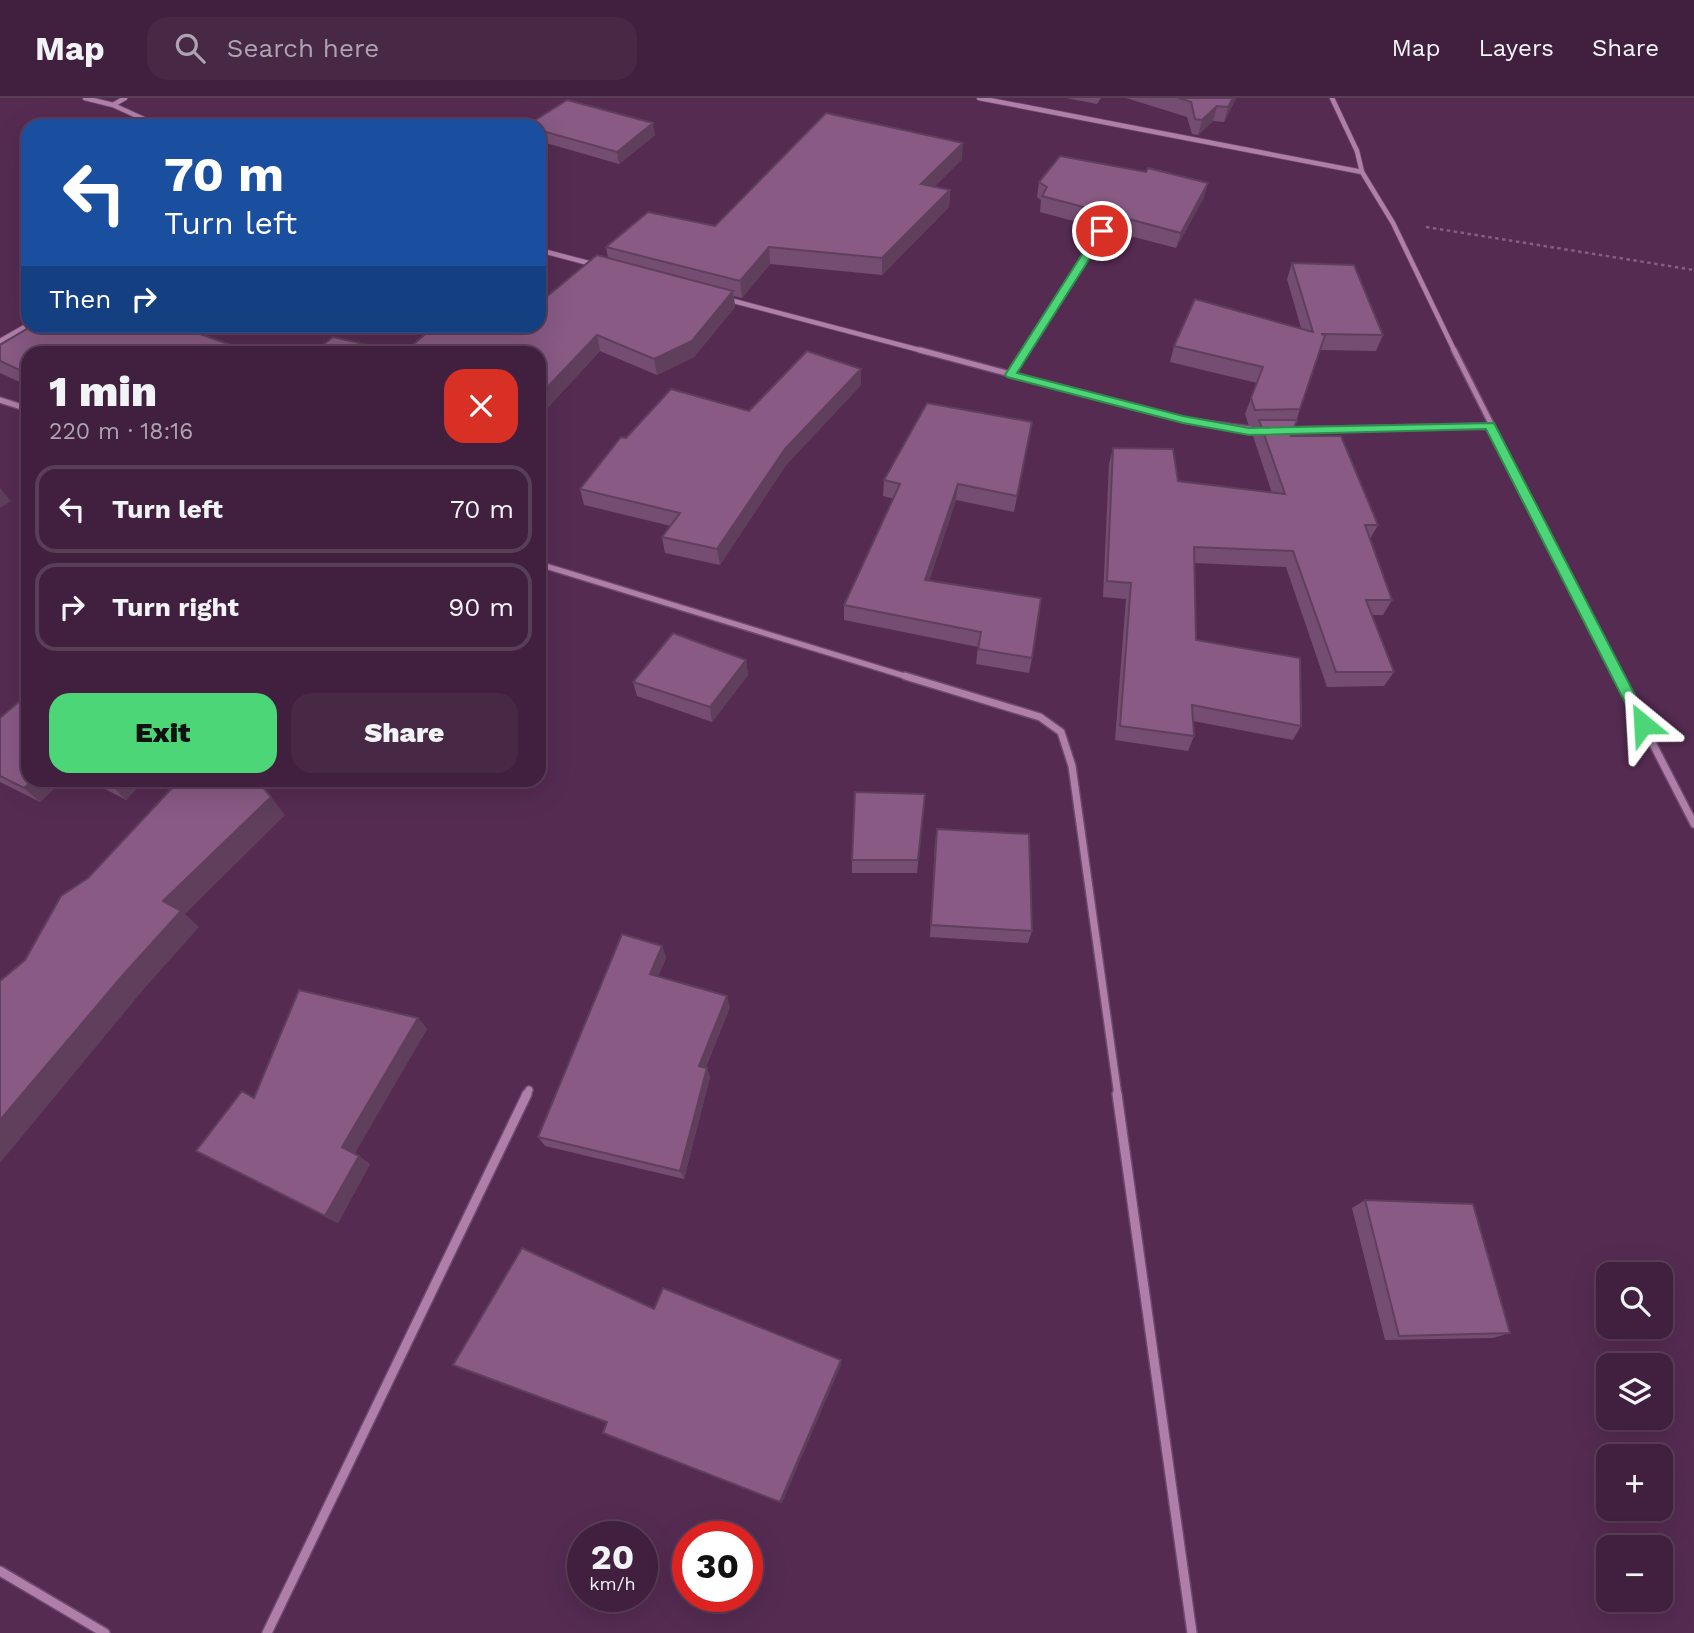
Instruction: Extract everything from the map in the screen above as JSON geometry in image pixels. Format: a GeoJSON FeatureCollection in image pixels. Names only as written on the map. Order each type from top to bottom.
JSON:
{"type":"FeatureCollection","features":[{"type":"Feature","properties":{"kind":"street"},"geometry":{"type":"LineString","coordinates":[[85,98],[113,105],[144,119]]}},
{"type":"Feature","properties":{"kind":"street"},"geometry":{"type":"LineString","coordinates":[[113,105],[125,98]]}},
{"type":"Feature","properties":{"kind":"street"},"geometry":{"type":"LineString","coordinates":[[979,98],[1362,172]]}},
{"type":"Feature","properties":{"kind":"street"},"geometry":{"type":"LineString","coordinates":[[1332,98],[1357,151],[1362,172],[1394,222],[1490,426],[1694,824]]}},
{"type":"Feature","properties":{"kind":"street"},"geometry":{"type":"LineString","coordinates":[[1011,375],[1102,231]]}},
{"type":"Feature","properties":{"kind":"street"},"geometry":{"type":"LineString","coordinates":[[546,252],[606,267]]}},
{"type":"Feature","properties":{"kind":"street"},"geometry":{"type":"LineString","coordinates":[[714,296],[1183,420],[1249,431],[1490,426]]}},
{"type":"Feature","properties":{"kind":"street"},"geometry":{"type":"LineString","coordinates":[[0,341],[21,329]]}},
{"type":"Feature","properties":{"kind":"street"},"geometry":{"type":"LineString","coordinates":[[0,400],[21,407]]}},
{"type":"Feature","properties":{"kind":"street"},"geometry":{"type":"LineString","coordinates":[[546,567],[1040,717],[1061,732],[1072,766],[1192,1633]]}},
{"type":"Feature","properties":{"kind":"street"},"geometry":{"type":"LineString","coordinates":[[267,1633],[529,1090]]}},
{"type":"Feature","properties":{"kind":"street"},"geometry":{"type":"LineString","coordinates":[[0,1571],[105,1633]]}},
{"type":"Feature","properties":{"kind":"path"},"geometry":{"type":"LineString","coordinates":[[1394,222],[1694,270]]}},
{"type":"Feature","properties":{"kind":"building"},"geometry":{"type":"Polygon","coordinates":[[[1179,98],[1233,98],[1228,107],[1217,106],[1202,120],[1195,119],[1191,102],[1179,98]]]}},
{"type":"Feature","properties":{"kind":"building"},"geometry":{"type":"Polygon","coordinates":[[[567,100],[653,123],[617,152],[546,132],[546,119],[537,119],[567,100]]]}},
{"type":"Feature","properties":{"kind":"building"},"geometry":{"type":"Polygon","coordinates":[[[826,113],[963,143],[921,184],[950,190],[882,258],[769,247],[740,281],[606,247],[648,212],[715,226],[826,113]]]}},
{"type":"Feature","properties":{"kind":"building"},"geometry":{"type":"Polygon","coordinates":[[[1060,156],[1146,172],[1148,168],[1208,183],[1181,233],[1042,196],[1047,187],[1039,182],[1060,156]]]}},
{"type":"Feature","properties":{"kind":"building"},"geometry":{"type":"Polygon","coordinates":[[[597,255],[733,291],[692,341],[654,359],[597,335],[546,389],[546,346],[411,346],[427,333],[546,333],[546,297],[597,255]]]}},
{"type":"Feature","properties":{"kind":"building"},"geometry":{"type":"Polygon","coordinates":[[[1292,263],[1354,265],[1383,335],[1321,334],[1325,335],[1300,409],[1255,410],[1251,398],[1263,367],[1174,346],[1195,299],[1313,332],[1292,263]]]}},
{"type":"Feature","properties":{"kind":"building"},"geometry":{"type":"Polygon","coordinates":[[[21,333],[197,333],[234,346],[21,346],[21,371],[0,361],[0,345],[21,333]]]}},
{"type":"Feature","properties":{"kind":"building"},"geometry":{"type":"Polygon","coordinates":[[[333,337],[372,346],[321,346],[333,337]]]}},
{"type":"Feature","properties":{"kind":"building"},"geometry":{"type":"Polygon","coordinates":[[[807,351],[861,369],[785,449],[717,549],[662,537],[680,513],[580,489],[621,437],[626,438],[671,389],[749,411],[807,351]]]}},
{"type":"Feature","properties":{"kind":"building"},"geometry":{"type":"Polygon","coordinates":[[[927,403],[1032,422],[1017,496],[958,484],[925,580],[1041,598],[1032,658],[978,649],[981,632],[844,605],[900,484],[884,480],[927,403]]]}},
{"type":"Feature","properties":{"kind":"building"},"geometry":{"type":"Polygon","coordinates":[[[1259,420],[1297,420],[1291,436],[1341,436],[1378,525],[1365,525],[1392,600],[1366,600],[1394,672],[1336,672],[1293,551],[1194,547],[1196,640],[1300,658],[1301,726],[1192,705],[1194,736],[1120,726],[1131,583],[1107,581],[1113,448],[1173,449],[1178,481],[1285,494],[1259,420]]]}},
{"type":"Feature","properties":{"kind":"building"},"geometry":{"type":"Polygon","coordinates":[[[673,633],[746,660],[710,707],[633,682],[673,633]]]}},
{"type":"Feature","properties":{"kind":"building"},"geometry":{"type":"Polygon","coordinates":[[[21,700],[21,786],[0,776],[0,718],[21,700]]]}},
{"type":"Feature","properties":{"kind":"building"},"geometry":{"type":"Polygon","coordinates":[[[263,787],[271,797],[163,901],[181,911],[0,1120],[0,981],[25,960],[61,896],[88,878],[172,788],[263,787]]]}},
{"type":"Feature","properties":{"kind":"building"},"geometry":{"type":"Polygon","coordinates":[[[855,792],[925,794],[918,860],[852,860],[855,792]]]}},
{"type":"Feature","properties":{"kind":"building"},"geometry":{"type":"Polygon","coordinates":[[[937,829],[1029,834],[1032,931],[931,925],[937,829]]]}},
{"type":"Feature","properties":{"kind":"building"},"geometry":{"type":"Polygon","coordinates":[[[622,934],[662,946],[650,974],[727,996],[699,1066],[707,1068],[680,1171],[538,1137],[622,934]]]}},
{"type":"Feature","properties":{"kind":"building"},"geometry":{"type":"Polygon","coordinates":[[[299,990],[418,1018],[342,1147],[359,1156],[325,1216],[196,1151],[242,1091],[254,1098],[299,990]]]}},
{"type":"Feature","properties":{"kind":"building"},"geometry":{"type":"Polygon","coordinates":[[[1365,1200],[1473,1204],[1510,1333],[1399,1336],[1365,1200]]]}},
{"type":"Feature","properties":{"kind":"building"},"geometry":{"type":"Polygon","coordinates":[[[522,1248],[654,1309],[663,1288],[841,1360],[780,1502],[603,1433],[607,1422],[453,1365],[522,1248]]]}},
{"type":"Feature","properties":{"kind":"route"},"geometry":{"type":"LineString","coordinates":[[1102,231],[1011,375],[1183,420],[1249,431],[1490,426],[1643,724]]}}]}
